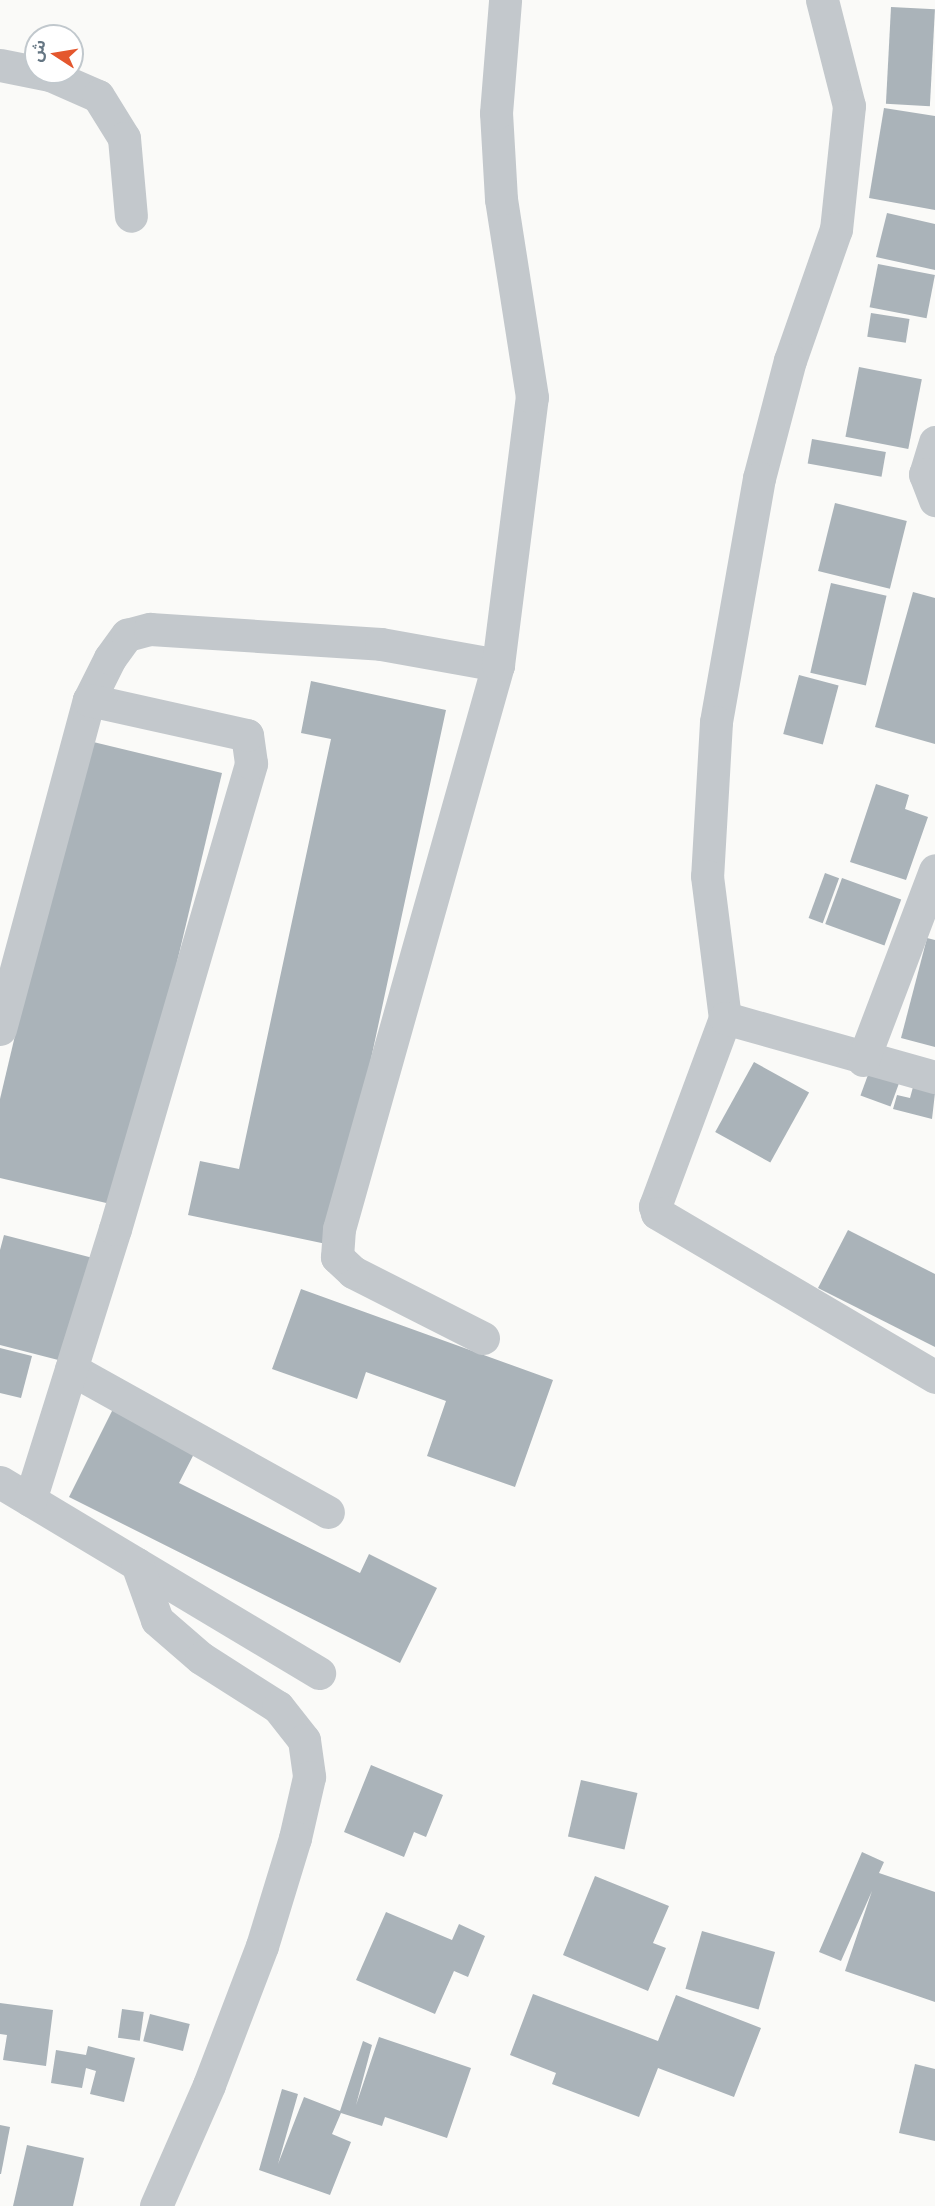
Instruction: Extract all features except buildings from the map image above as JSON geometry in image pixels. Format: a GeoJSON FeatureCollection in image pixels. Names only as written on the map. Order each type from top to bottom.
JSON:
{"type":"FeatureCollection","features":[{"type":"Feature","properties":{"kind":"street"},"geometry":{"type":"LineString","coordinates":[[483,1338],[353,1272],[337,1257],[339,1229],[498,665],[532,397],[501,199],[496,113],[505,0]]}},
{"type":"Feature","properties":{"kind":"street"},"geometry":{"type":"LineString","coordinates":[[822,0],[849,106],[836,229],[790,360],[759,478],[716,722],[707,876],[725,1018],[716,1052],[655,1199],[657,1213],[935,1377]]}},
{"type":"Feature","properties":{"kind":"street"},"geometry":{"type":"LineString","coordinates":[[0,65],[50,75],[98,96],[124,138],[130,216]]}},
{"type":"Feature","properties":{"kind":"street"},"geometry":{"type":"LineString","coordinates":[[935,442],[925,474],[935,500]]}},
{"type":"Feature","properties":{"kind":"street"},"geometry":{"type":"LineString","coordinates":[[0,1029],[89,700],[110,658],[127,635],[150,629],[381,644],[498,665]]}},
{"type":"Feature","properties":{"kind":"street"},"geometry":{"type":"LineString","coordinates":[[30,1500],[251,763],[247,735],[89,700]]}},
{"type":"Feature","properties":{"kind":"street"},"geometry":{"type":"LineString","coordinates":[[863,1060],[935,870]]}},
{"type":"Feature","properties":{"kind":"street"},"geometry":{"type":"LineString","coordinates":[[725,1018],[863,1060],[935,1077]]}},
{"type":"Feature","properties":{"kind":"street"},"geometry":{"type":"LineString","coordinates":[[71,1369],[328,1512]]}},
{"type":"Feature","properties":{"kind":"street"},"geometry":{"type":"LineString","coordinates":[[0,1482],[319,1673]]}},
{"type":"Feature","properties":{"kind":"street"},"geometry":{"type":"LineString","coordinates":[[137,1564],[158,1620],[201,1658],[278,1707],[304,1740],[309,1777],[295,1838],[262,1946],[208,2085],[156,2206]]}}]}
